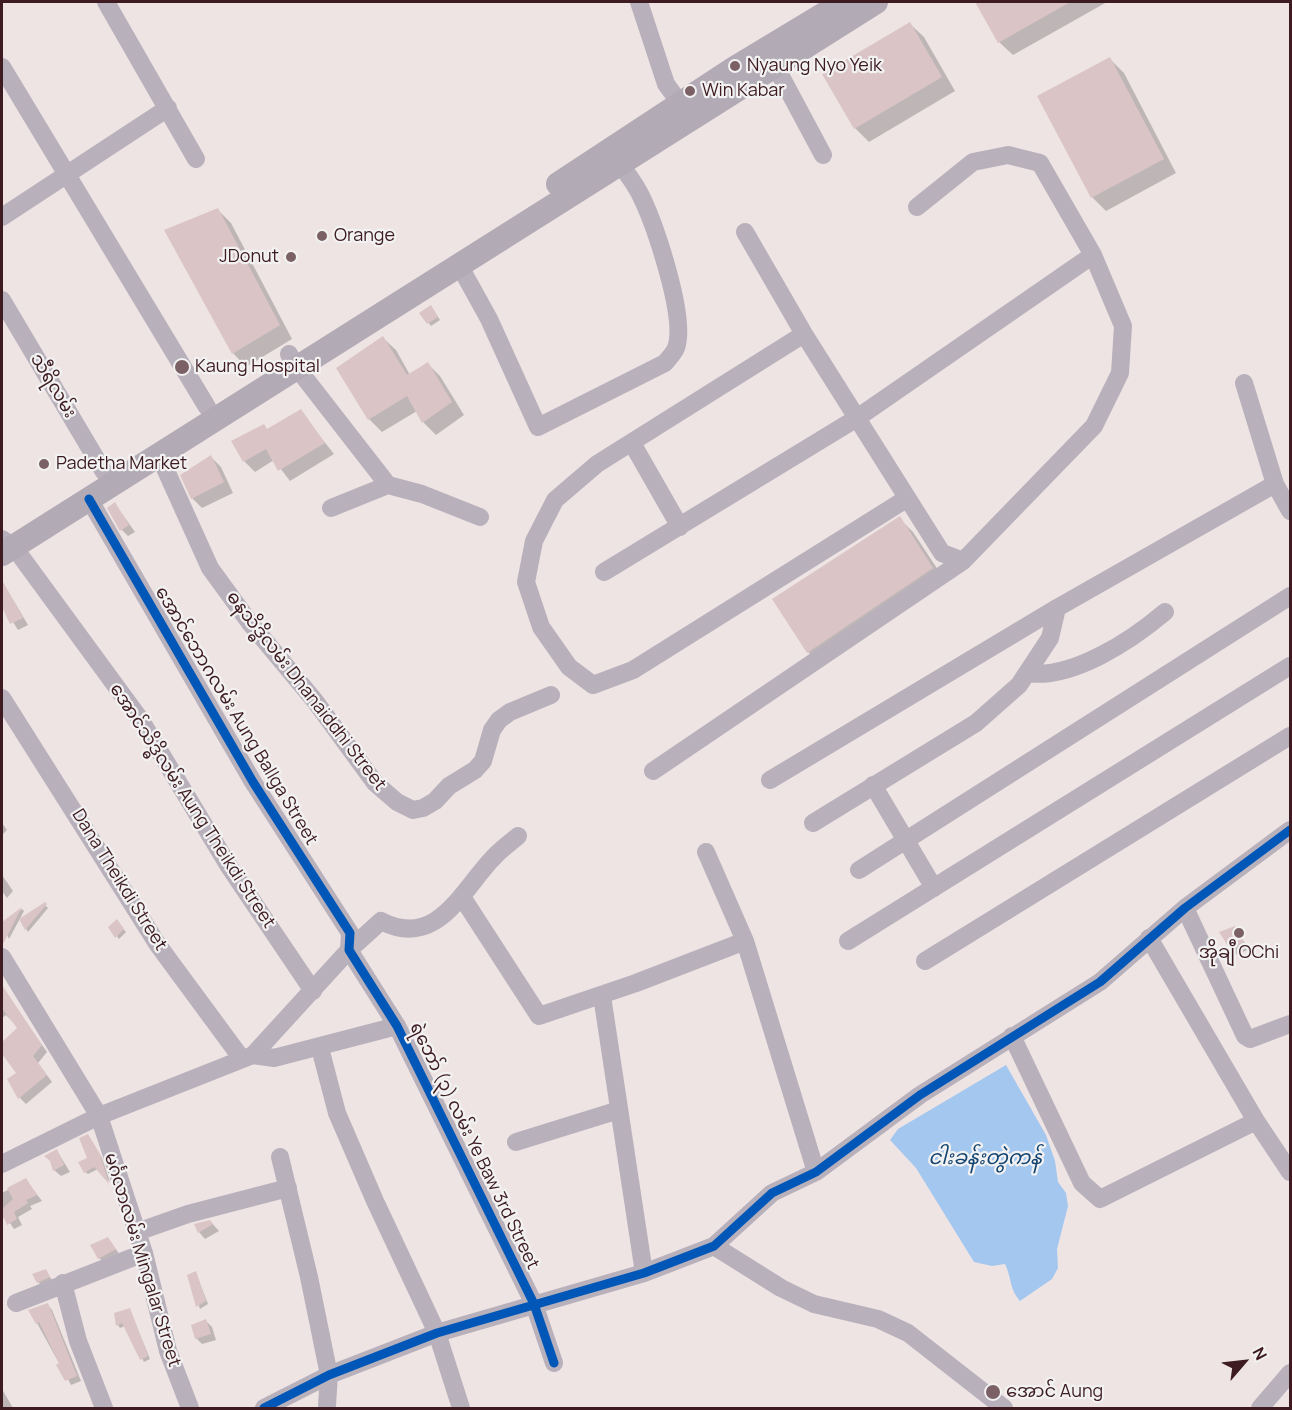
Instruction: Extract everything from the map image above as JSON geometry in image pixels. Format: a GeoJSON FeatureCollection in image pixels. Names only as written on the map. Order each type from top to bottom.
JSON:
{"type":"FeatureCollection","features":[{"type":"Feature","properties":{"kind":"main road"},"geometry":{"type":"LineString","coordinates":[[4,544],[104,472],[207,407],[293,361],[458,263],[615,157],[771,57],[844,2]]}},
{"type":"Feature","properties":{"kind":"main road"},"geometry":{"type":"LineString","coordinates":[[771,57],[876,2]]}},
{"type":"Feature","properties":{"kind":"main road"},"geometry":{"type":"LineString","coordinates":[[4,544],[89,499],[159,455],[452,253],[615,157]]}},
{"type":"Feature","properties":{"kind":"street"},"geometry":{"type":"LineString","coordinates":[[106,2],[196,159]]}},
{"type":"Feature","properties":{"kind":"street"},"geometry":{"type":"LineString","coordinates":[[639,2],[666,84],[686,112]]}},
{"type":"Feature","properties":{"kind":"street"},"geometry":{"type":"LineString","coordinates":[[771,57],[823,155]]}},
{"type":"Feature","properties":{"kind":"street"},"geometry":{"type":"LineString","coordinates":[[2,67],[65,175],[207,407]]}},
{"type":"Feature","properties":{"kind":"street"},"geometry":{"type":"LineString","coordinates":[[2,217],[168,108]]}},
{"type":"Feature","properties":{"kind":"street"},"geometry":{"type":"LineString","coordinates":[[653,771],[963,561],[1094,426],[1120,373],[1123,326],[1093,255],[1050,177],[1040,164],[1008,155],[974,162],[917,207]]}},
{"type":"Feature","properties":{"kind":"street"},"geometry":{"type":"LineString","coordinates":[[458,263],[489,319],[538,427],[665,363],[676,348],[678,327],[673,293],[659,243],[641,195],[615,157]]}},
{"type":"Feature","properties":{"kind":"street"},"geometry":{"type":"LineString","coordinates":[[744,232],[906,499],[942,553],[963,561]]}},
{"type":"Feature","properties":{"kind":"street"},"geometry":{"type":"LineString","coordinates":[[604,572],[857,418],[1093,255]]}},
{"type":"Feature","properties":{"kind":"street","name":"သီရိလမ်း"},"geometry":{"type":"LineString","coordinates":[[2,300],[104,472]]}},
{"type":"Feature","properties":{"kind":"street"},"geometry":{"type":"LineString","coordinates":[[804,334],[597,464],[555,500],[534,541],[526,582],[541,627],[569,667],[593,685],[633,670],[906,499]]}},
{"type":"Feature","properties":{"kind":"street"},"geometry":{"type":"LineString","coordinates":[[293,361],[388,485]]}},
{"type":"Feature","properties":{"kind":"street"},"geometry":{"type":"LineString","coordinates":[[1244,383],[1275,484],[1290,511]]}},
{"type":"Feature","properties":{"kind":"street"},"geometry":{"type":"LineString","coordinates":[[632,443],[680,527]]}},
{"type":"Feature","properties":{"kind":"street","name":"ဓနသိဒ္ဓိလမ်း Dhanaiddhi Street"},"geometry":{"type":"LineString","coordinates":[[159,455],[210,568],[250,624],[315,701],[375,783],[397,802],[413,810],[423,808],[435,801],[449,786],[475,770],[483,761],[492,730],[499,720],[510,712],[551,695]]}},
{"type":"Feature","properties":{"kind":"street"},"geometry":{"type":"LineString","coordinates":[[770,780],[1058,608],[1275,484]]}},
{"type":"Feature","properties":{"kind":"street"},"geometry":{"type":"LineString","coordinates":[[331,508],[388,485],[422,494],[480,517]]}},
{"type":"Feature","properties":{"kind":"street","name":"အောင်ဘောဂလမ်း Aung Ballga Street"},"geometry":{"type":"LineString","coordinates":[[89,499],[253,782],[350,933],[349,950]]}},
{"type":"Feature","properties":{"kind":"street","name":"အောင်သိဒ္ဓိလမ်း Aung Theikdi Street"},"geometry":{"type":"LineString","coordinates":[[4,544],[140,719],[230,868],[313,991]]}},
{"type":"Feature","properties":{"kind":"street"},"geometry":{"type":"LineString","coordinates":[[859,870],[1290,596]]}},
{"type":"Feature","properties":{"kind":"street"},"geometry":{"type":"LineString","coordinates":[[813,823],[976,723],[1019,685],[1050,638],[1058,608]]}},
{"type":"Feature","properties":{"kind":"street"},"geometry":{"type":"LineString","coordinates":[[1027,673],[1044,676],[1110,650],[1133,637],[1165,612]]}},
{"type":"Feature","properties":{"kind":"street"},"geometry":{"type":"LineString","coordinates":[[848,941],[1290,666]]}},
{"type":"Feature","properties":{"kind":"street","name":"Dana Theikdi Street"},"geometry":{"type":"LineString","coordinates":[[2,698],[158,945],[247,1057]]}},
{"type":"Feature","properties":{"kind":"street"},"geometry":{"type":"LineString","coordinates":[[925,961],[1290,736]]}},
{"type":"Feature","properties":{"kind":"street"},"geometry":{"type":"LineString","coordinates":[[873,786],[934,888]]}},
{"type":"Feature","properties":{"kind":"street"},"geometry":{"type":"LineString","coordinates":[[264,1408],[328,1376],[438,1333],[644,1273],[714,1246],[772,1193],[816,1172],[920,1095],[1100,982],[1185,908],[1290,830]]}},
{"type":"Feature","properties":{"kind":"street"},"geometry":{"type":"LineString","coordinates":[[2,1164],[99,1116],[247,1057],[313,991],[349,950],[381,921],[391,926],[419,928],[452,909],[493,857],[518,836]]}},
{"type":"Feature","properties":{"kind":"street"},"geometry":{"type":"LineString","coordinates":[[706,852],[746,941],[816,1172]]}},
{"type":"Feature","properties":{"kind":"street"},"geometry":{"type":"LineString","coordinates":[[462,897],[539,1016],[602,996],[746,941]]}},
{"type":"Feature","properties":{"kind":"street"},"geometry":{"type":"LineString","coordinates":[[1185,908],[1245,1036],[1250,1039],[1257,1038],[1290,1024]]}},
{"type":"Feature","properties":{"kind":"street"},"geometry":{"type":"LineString","coordinates":[[1149,938],[1256,1121],[1290,1172]]}},
{"type":"Feature","properties":{"kind":"street","name":"ရဲဘော် (၃) လမ်း Ye Baw 3rd Street"},"geometry":{"type":"LineString","coordinates":[[349,950],[397,1026],[534,1304],[554,1364]]}},
{"type":"Feature","properties":{"kind":"street","name":"မင်္ဂလာလမ်း Mingalar Street"},"geometry":{"type":"LineString","coordinates":[[2,957],[99,1116],[144,1253],[168,1351],[190,1408]]}},
{"type":"Feature","properties":{"kind":"street"},"geometry":{"type":"LineString","coordinates":[[602,996],[644,1273]]}},
{"type":"Feature","properties":{"kind":"street"},"geometry":{"type":"LineString","coordinates":[[247,1057],[274,1058],[320,1048],[397,1026]]}},
{"type":"Feature","properties":{"kind":"street"},"geometry":{"type":"LineString","coordinates":[[1012,1036],[1082,1182],[1100,1199],[1256,1121]]}},
{"type":"Feature","properties":{"kind":"street"},"geometry":{"type":"LineString","coordinates":[[320,1048],[338,1113],[375,1201],[438,1333],[461,1408]]}},
{"type":"Feature","properties":{"kind":"street"},"geometry":{"type":"LineString","coordinates":[[516,1142],[619,1110]]}},
{"type":"Feature","properties":{"kind":"street"},"geometry":{"type":"LineString","coordinates":[[280,1156],[309,1277],[328,1376],[327,1405]]}},
{"type":"Feature","properties":{"kind":"street"},"geometry":{"type":"LineString","coordinates":[[137,1232],[188,1214],[288,1188]]}},
{"type":"Feature","properties":{"kind":"street"},"geometry":{"type":"LineString","coordinates":[[714,1246],[781,1288],[814,1304],[878,1319],[908,1333],[1001,1407]]}},
{"type":"Feature","properties":{"kind":"street"},"geometry":{"type":"LineString","coordinates":[[16,1303],[144,1253]]}},
{"type":"Feature","properties":{"kind":"street"},"geometry":{"type":"LineString","coordinates":[[63,1283],[78,1341],[104,1408]]}},
{"type":"Feature","properties":{"kind":"street"},"geometry":{"type":"LineString","coordinates":[[1260,1408],[1290,1373]]}},
{"type":"Feature","properties":{"kind":"water","name":"ငါးခန်းတွဲကန်"},"geometry":{"type":"Polygon","coordinates":[[[1006,1065],[1046,1135],[1055,1161],[1058,1182],[1066,1193],[1068,1206],[1057,1249],[1058,1268],[1052,1279],[1020,1301],[1014,1292],[1005,1264],[992,1266],[974,1262],[916,1168],[890,1140],[898,1129],[1006,1065]]]}},
{"type":"Feature","properties":{"kind":"building"},"geometry":{"type":"Polygon","coordinates":[[[975,2],[1070,2],[998,43],[975,2]]]}},
{"type":"Feature","properties":{"kind":"building"},"geometry":{"type":"Polygon","coordinates":[[[910,22],[942,77],[854,129],[822,74],[910,22]]]}},
{"type":"Feature","properties":{"kind":"building"},"geometry":{"type":"Polygon","coordinates":[[[1110,57],[1164,159],[1091,198],[1037,96],[1110,57]]]}},
{"type":"Feature","properties":{"kind":"building"},"geometry":{"type":"Polygon","coordinates":[[[218,208],[280,325],[232,354],[164,230],[218,208]]]}},
{"type":"Feature","properties":{"kind":"building"},"geometry":{"type":"Polygon","coordinates":[[[431,305],[438,317],[427,324],[419,313],[431,305]]]}},
{"type":"Feature","properties":{"kind":"building"},"geometry":{"type":"Polygon","coordinates":[[[383,336],[407,375],[428,362],[452,402],[422,423],[407,396],[368,420],[336,368],[383,336]]]}},
{"type":"Feature","properties":{"kind":"building"},"geometry":{"type":"Polygon","coordinates":[[[301,409],[325,443],[278,471],[266,449],[243,462],[231,441],[264,424],[267,429],[301,409]]]}},
{"type":"Feature","properties":{"kind":"building"},"geometry":{"type":"Polygon","coordinates":[[[211,455],[224,482],[191,499],[180,475],[211,455]]]}},
{"type":"Feature","properties":{"kind":"building"},"geometry":{"type":"Polygon","coordinates":[[[115,502],[129,525],[120,531],[107,508],[115,502]]]}},
{"type":"Feature","properties":{"kind":"building"},"geometry":{"type":"Polygon","coordinates":[[[900,516],[933,568],[807,653],[772,599],[900,516]]]}},
{"type":"Feature","properties":{"kind":"building"},"geometry":{"type":"Polygon","coordinates":[[[2,580],[23,618],[10,624],[2,607],[2,580]]]}},
{"type":"Feature","properties":{"kind":"building"},"geometry":{"type":"Polygon","coordinates":[[[45,902],[47,904],[25,930],[19,919],[45,902]]]}},
{"type":"Feature","properties":{"kind":"building"},"geometry":{"type":"Polygon","coordinates":[[[22,907],[2,946],[2,922],[22,907]]]}},
{"type":"Feature","properties":{"kind":"building"},"geometry":{"type":"Polygon","coordinates":[[[117,919],[124,929],[115,938],[108,927],[117,919]]]}},
{"type":"Feature","properties":{"kind":"building"},"geometry":{"type":"Polygon","coordinates":[[[1235,926],[1244,942],[1230,949],[1219,932],[1235,926]]]}},
{"type":"Feature","properties":{"kind":"building"},"geometry":{"type":"Polygon","coordinates":[[[2,985],[42,1045],[33,1056],[47,1075],[18,1099],[7,1079],[16,1073],[2,1054],[2,1042],[17,1028],[2,1008],[2,985]]]}},
{"type":"Feature","properties":{"kind":"building"},"geometry":{"type":"Polygon","coordinates":[[[88,1134],[100,1154],[109,1184],[94,1167],[84,1173],[78,1162],[87,1158],[79,1138],[88,1134]]]}},
{"type":"Feature","properties":{"kind":"building"},"geometry":{"type":"Polygon","coordinates":[[[57,1149],[64,1165],[53,1171],[50,1161],[44,1156],[57,1149]]]}},
{"type":"Feature","properties":{"kind":"building"},"geometry":{"type":"Polygon","coordinates":[[[26,1178],[37,1195],[26,1200],[28,1203],[14,1212],[17,1219],[7,1225],[4,1218],[2,1219],[2,1209],[13,1199],[7,1188],[26,1178]]]}},
{"type":"Feature","properties":{"kind":"building"},"geometry":{"type":"Polygon","coordinates":[[[210,1220],[213,1224],[198,1233],[194,1224],[210,1220]]]}},
{"type":"Feature","properties":{"kind":"building"},"geometry":{"type":"Polygon","coordinates":[[[108,1237],[116,1249],[98,1259],[90,1245],[108,1237]]]}},
{"type":"Feature","properties":{"kind":"building"},"geometry":{"type":"Polygon","coordinates":[[[46,1269],[50,1277],[37,1283],[32,1274],[46,1269]]]}},
{"type":"Feature","properties":{"kind":"building"},"geometry":{"type":"Polygon","coordinates":[[[196,1271],[206,1301],[196,1307],[187,1275],[196,1271]]]}},
{"type":"Feature","properties":{"kind":"building"},"geometry":{"type":"Polygon","coordinates":[[[48,1303],[77,1376],[65,1381],[39,1322],[36,1324],[28,1310],[48,1303]]]}},
{"type":"Feature","properties":{"kind":"building"},"geometry":{"type":"Polygon","coordinates":[[[130,1308],[148,1356],[140,1360],[122,1323],[116,1326],[114,1313],[130,1308]]]}},
{"type":"Feature","properties":{"kind":"building"},"geometry":{"type":"Polygon","coordinates":[[[206,1319],[211,1334],[195,1339],[191,1325],[206,1319]]]}},
{"type":"Feature","properties":{"kind":"cycle path"},"geometry":{"type":"LineString","coordinates":[[89,499],[253,782],[350,933],[349,950],[397,1026],[534,1304],[554,1363]]}},
{"type":"Feature","properties":{"kind":"cycle path"},"geometry":{"type":"LineString","coordinates":[[264,1408],[329,1375],[437,1333],[644,1273],[714,1246],[772,1193],[816,1172],[920,1095],[1100,982],[1185,908],[1290,830]]}},
{"type":"Feature","properties":{"kind":"place","name":"Nyaung Nyo Yeik"},"geometry":{"type":"Point","coordinates":[735,66]}},
{"type":"Feature","properties":{"kind":"place","name":"Win Kabar"},"geometry":{"type":"Point","coordinates":[690,91]}},
{"type":"Feature","properties":{"kind":"place","name":"Orange"},"geometry":{"type":"Point","coordinates":[322,236]}},
{"type":"Feature","properties":{"kind":"place","name":"JDonut"},"geometry":{"type":"Point","coordinates":[291,257]}},
{"type":"Feature","properties":{"kind":"place","name":"Kaung Hospital"},"geometry":{"type":"Point","coordinates":[182,367]}},
{"type":"Feature","properties":{"kind":"place","name":"Padetha Market"},"geometry":{"type":"Point","coordinates":[44,464]}},
{"type":"Feature","properties":{"kind":"place","name":"အိုချီ OChi"},"geometry":{"type":"Point","coordinates":[1239,933]}},
{"type":"Feature","properties":{"kind":"place","name":"အောင် Aung"},"geometry":{"type":"Point","coordinates":[993,1392]}}]}
